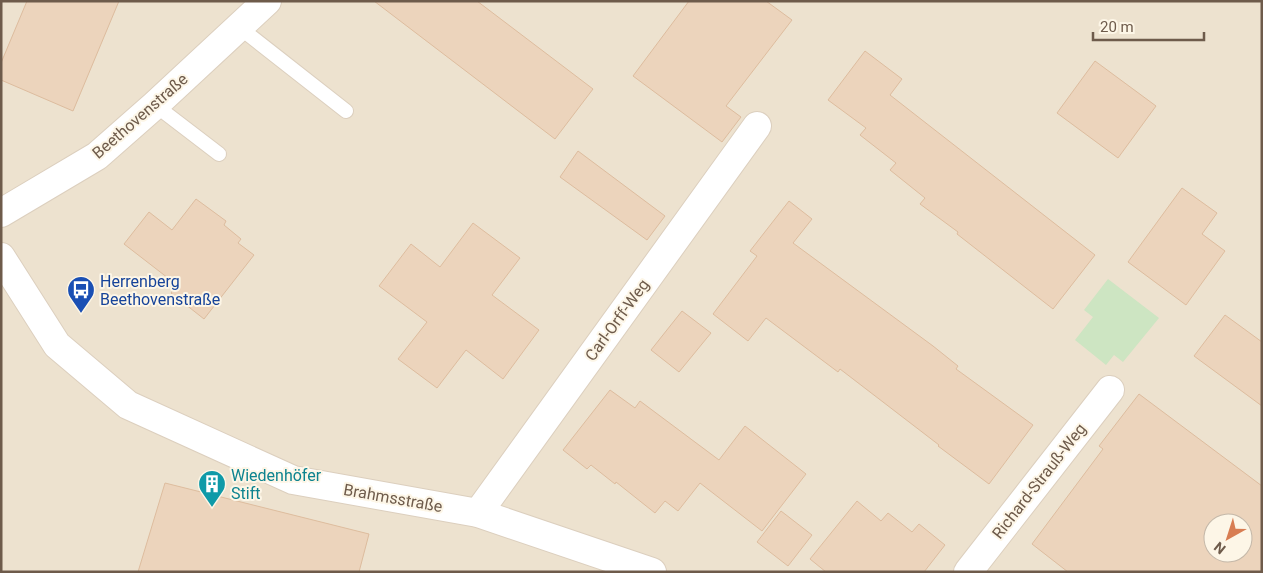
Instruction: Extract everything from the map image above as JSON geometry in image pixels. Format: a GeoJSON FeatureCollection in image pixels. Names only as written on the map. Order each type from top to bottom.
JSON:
{"type":"FeatureCollection","features":[{"type":"Feature","properties":{"kind":"street","name":"Beethovenstraße"},"geometry":{"type":"LineString","coordinates":[[1,213],[97,156],[267,1]]}},
{"type":"Feature","properties":{"kind":"street","name":"Carl-Orff-Weg"},"geometry":{"type":"LineString","coordinates":[[478,513],[757,126]]}},
{"type":"Feature","properties":{"kind":"street","name":"Brahmsstraße"},"geometry":{"type":"LineString","coordinates":[[1,257],[57,345],[128,406],[293,480],[478,513],[652,572]]}},
{"type":"Feature","properties":{"kind":"street","name":"Richard-Strauß-Weg"},"geometry":{"type":"LineString","coordinates":[[968,572],[1110,390]]}},
{"type":"Feature","properties":{"kind":"lane"},"geometry":{"type":"LineString","coordinates":[[239,27],[346,111]]}},
{"type":"Feature","properties":{"kind":"lane"},"geometry":{"type":"LineString","coordinates":[[155,105],[219,154]]}},
{"type":"Feature","properties":{"kind":"shaded area"},"geometry":{"type":"Polygon","coordinates":[[[1,1],[1262,1],[1262,572],[1,572],[1,1]]]}},
{"type":"Feature","properties":{"kind":"green space"},"geometry":{"type":"Polygon","coordinates":[[[1108,279],[1159,318],[1123,362],[1114,355],[1106,365],[1075,340],[1093,317],[1084,310],[1108,279]]]}},
{"type":"Feature","properties":{"kind":"building"},"geometry":{"type":"Polygon","coordinates":[[[27,1],[119,1],[73,111],[1,80],[1,63],[27,1]]]}},
{"type":"Feature","properties":{"kind":"building"},"geometry":{"type":"Polygon","coordinates":[[[374,1],[477,1],[593,89],[555,139],[374,1]]]}},
{"type":"Feature","properties":{"kind":"building"},"geometry":{"type":"Polygon","coordinates":[[[689,1],[766,1],[792,20],[726,106],[741,117],[722,142],[633,76],[689,1]]]}},
{"type":"Feature","properties":{"kind":"building"},"geometry":{"type":"Polygon","coordinates":[[[865,51],[902,79],[890,95],[1095,255],[1053,309],[957,234],[958,232],[920,204],[925,198],[890,170],[896,163],[860,135],[866,128],[828,100],[865,51]]]}},
{"type":"Feature","properties":{"kind":"building"},"geometry":{"type":"Polygon","coordinates":[[[1095,61],[1156,106],[1118,158],[1057,113],[1095,61]]]}},
{"type":"Feature","properties":{"kind":"building"},"geometry":{"type":"Polygon","coordinates":[[[578,151],[665,216],[647,240],[560,177],[578,151]]]}},
{"type":"Feature","properties":{"kind":"building"},"geometry":{"type":"Polygon","coordinates":[[[1182,188],[1217,213],[1202,234],[1225,251],[1186,305],[1128,262],[1182,188]]]}},
{"type":"Feature","properties":{"kind":"building"},"geometry":{"type":"Polygon","coordinates":[[[196,199],[226,221],[224,225],[241,239],[238,243],[254,255],[204,319],[171,293],[177,285],[124,244],[149,212],[172,230],[196,199]]]}},
{"type":"Feature","properties":{"kind":"building"},"geometry":{"type":"Polygon","coordinates":[[[789,201],[812,219],[793,243],[933,346],[958,366],[956,369],[1033,425],[989,484],[840,369],[838,372],[766,318],[748,341],[713,314],[757,256],[750,251],[789,201]]]}},
{"type":"Feature","properties":{"kind":"building"},"geometry":{"type":"Polygon","coordinates":[[[473,223],[520,258],[492,295],[539,330],[503,379],[466,350],[437,388],[398,359],[427,322],[379,286],[411,244],[440,267],[473,223]]]}},
{"type":"Feature","properties":{"kind":"building"},"geometry":{"type":"Polygon","coordinates":[[[682,311],[711,333],[679,372],[651,350],[682,311]]]}},
{"type":"Feature","properties":{"kind":"building"},"geometry":{"type":"Polygon","coordinates":[[[1225,315],[1262,342],[1262,406],[1194,356],[1225,315]]]}},
{"type":"Feature","properties":{"kind":"building"},"geometry":{"type":"Polygon","coordinates":[[[610,390],[635,408],[640,401],[719,460],[745,426],[806,474],[762,531],[700,483],[678,511],[665,501],[655,513],[616,482],[615,484],[591,465],[587,469],[563,450],[610,390]]]}},
{"type":"Feature","properties":{"kind":"building"},"geometry":{"type":"Polygon","coordinates":[[[1139,394],[1262,486],[1262,572],[1068,572],[1032,544],[1103,449],[1099,446],[1139,394]]]}},
{"type":"Feature","properties":{"kind":"building","name":"Wiedenhöfer Stift"},"geometry":{"type":"Polygon","coordinates":[[[165,483],[369,534],[359,572],[138,572],[165,483]]]}},
{"type":"Feature","properties":{"kind":"building"},"geometry":{"type":"Polygon","coordinates":[[[857,501],[881,521],[888,513],[912,532],[919,524],[945,545],[924,572],[826,572],[810,559],[857,501]]]}},
{"type":"Feature","properties":{"kind":"building"},"geometry":{"type":"Polygon","coordinates":[[[781,511],[812,535],[788,566],[757,542],[781,511]]]}},
{"type":"Feature","properties":{"kind":"place","name":"Herrenberg Beethovenstraße"},"geometry":{"type":"Point","coordinates":[81,314]}},
{"type":"Feature","properties":{"kind":"place","name":"Wiedenhöfer Stift"},"geometry":{"type":"Point","coordinates":[212,508]}}]}
